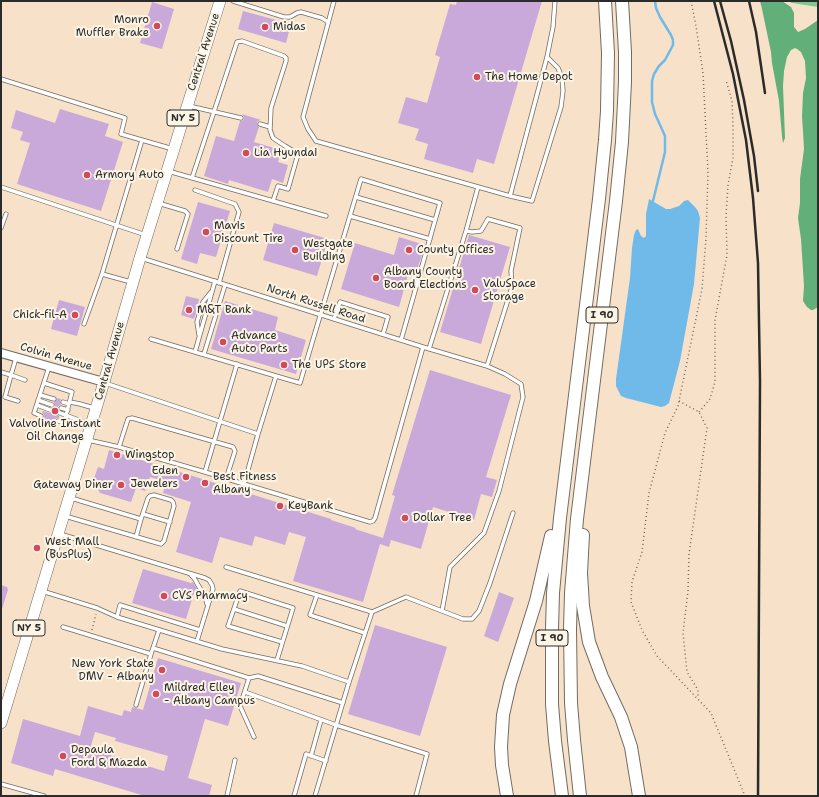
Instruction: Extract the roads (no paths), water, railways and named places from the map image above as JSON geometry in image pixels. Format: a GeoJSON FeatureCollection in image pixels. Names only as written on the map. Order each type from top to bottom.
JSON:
{"type":"FeatureCollection","features":[{"type":"Feature","properties":{"kind":"highway","name":"I 90"},"geometry":{"type":"LineString","coordinates":[[562,796],[552,704],[553,592],[564,480],[605,140],[608,53],[604,1]]}},
{"type":"Feature","properties":{"kind":"highway","name":"I 90"},"geometry":{"type":"LineString","coordinates":[[580,796],[571,703],[570,629],[573,556],[623,134],[625,52],[622,1]]}},
{"type":"Feature","properties":{"kind":"highway"},"geometry":{"type":"LineString","coordinates":[[589,422],[581,573],[583,606],[589,642],[595,660],[621,717],[631,747],[640,796]]}},
{"type":"Feature","properties":{"kind":"highway"},"geometry":{"type":"LineString","coordinates":[[506,796],[501,747],[503,715],[510,684],[536,601],[564,480]]}},
{"type":"Feature","properties":{"kind":"main road","name":"Central Avenue"},"geometry":{"type":"LineString","coordinates":[[1,722],[87,440],[132,283],[174,149],[217,2]]}},
{"type":"Feature","properties":{"kind":"street","name":"Colvin Avenue"},"geometry":{"type":"LineString","coordinates":[[1,353],[104,382]]}},
{"type":"Feature","properties":{"kind":"lane"},"geometry":{"type":"LineString","coordinates":[[232,1],[284,17],[290,17],[297,12],[301,12],[322,18],[328,22]]}},
{"type":"Feature","properties":{"kind":"lane"},"geometry":{"type":"LineString","coordinates":[[334,1],[303,117],[308,129],[316,140],[478,187],[532,201],[561,108],[563,91],[562,78],[558,68],[547,57]]}},
{"type":"Feature","properties":{"kind":"lane"},"geometry":{"type":"LineString","coordinates":[[510,196],[547,57],[553,27],[555,1]]}},
{"type":"Feature","properties":{"kind":"lane"},"geometry":{"type":"LineString","coordinates":[[192,178],[237,42],[242,41],[286,58],[271,108],[270,130],[273,138],[298,154],[288,189],[278,186],[273,201]]}},
{"type":"Feature","properties":{"kind":"lane"},"geometry":{"type":"LineString","coordinates":[[1,79],[126,118],[121,134],[174,149]]}},
{"type":"Feature","properties":{"kind":"lane"},"geometry":{"type":"LineString","coordinates":[[187,106],[241,118]]}},
{"type":"Feature","properties":{"kind":"lane"},"geometry":{"type":"LineString","coordinates":[[260,124],[270,126]]}},
{"type":"Feature","properties":{"kind":"lane"},"geometry":{"type":"LineString","coordinates":[[84,324],[102,274],[142,140]]}},
{"type":"Feature","properties":{"kind":"lane"},"geometry":{"type":"LineString","coordinates":[[167,170],[326,216]]}},
{"type":"Feature","properties":{"kind":"lane"},"geometry":{"type":"LineString","coordinates":[[151,339],[300,383],[361,179],[440,203],[401,340]]}},
{"type":"Feature","properties":{"kind":"lane"},"geometry":{"type":"LineString","coordinates":[[1,187],[147,236]]}},
{"type":"Feature","properties":{"kind":"lane"},"geometry":{"type":"LineString","coordinates":[[429,349],[466,231],[478,187]]}},
{"type":"Feature","properties":{"kind":"lane"},"geometry":{"type":"LineString","coordinates":[[195,190],[235,204],[239,212],[220,283]]}},
{"type":"Feature","properties":{"kind":"lane"},"geometry":{"type":"LineString","coordinates":[[356,197],[435,220]]}},
{"type":"Feature","properties":{"kind":"lane"},"geometry":{"type":"LineString","coordinates":[[157,202],[188,214],[177,248]]}},
{"type":"Feature","properties":{"kind":"lane"},"geometry":{"type":"LineString","coordinates":[[1,228],[6,214]]}},
{"type":"Feature","properties":{"kind":"lane"},"geometry":{"type":"LineString","coordinates":[[350,216],[430,239]]}},
{"type":"Feature","properties":{"kind":"lane"},"geometry":{"type":"LineString","coordinates":[[466,231],[480,231],[488,219],[520,228],[511,271],[512,287],[486,366]]}},
{"type":"Feature","properties":{"kind":"lane","name":"North Russell Road"},"geometry":{"type":"LineString","coordinates":[[140,258],[486,366],[506,374],[521,384],[523,397],[499,491],[484,533],[450,567],[442,611]]}},
{"type":"Feature","properties":{"kind":"lane"},"geometry":{"type":"LineString","coordinates":[[102,274],[132,283]]}},
{"type":"Feature","properties":{"kind":"lane"},"geometry":{"type":"LineString","coordinates":[[195,352],[215,281]]}},
{"type":"Feature","properties":{"kind":"lane"},"geometry":{"type":"LineString","coordinates":[[204,354],[225,285]]}},
{"type":"Feature","properties":{"kind":"lane"},"geometry":{"type":"LineString","coordinates":[[334,319],[340,302],[388,317],[383,334]]}},
{"type":"Feature","properties":{"kind":"lane"},"geometry":{"type":"LineString","coordinates":[[87,440],[119,447],[226,478],[368,522],[372,521],[375,518],[423,347]]}},
{"type":"Feature","properties":{"kind":"lane"},"geometry":{"type":"LineString","coordinates":[[17,357],[5,397],[18,401]]}},
{"type":"Feature","properties":{"kind":"lane"},"geometry":{"type":"LineString","coordinates":[[205,472],[237,364]]}},
{"type":"Feature","properties":{"kind":"lane"},"geometry":{"type":"LineString","coordinates":[[41,416],[34,413],[50,367]]}},
{"type":"Feature","properties":{"kind":"lane"},"geometry":{"type":"LineString","coordinates":[[1,372],[26,380]]}},
{"type":"Feature","properties":{"kind":"lane"},"geometry":{"type":"LineString","coordinates":[[244,484],[276,376]]}},
{"type":"Feature","properties":{"kind":"lane"},"geometry":{"type":"LineString","coordinates":[[104,382],[258,434]]}},
{"type":"Feature","properties":{"kind":"lane"},"geometry":{"type":"LineString","coordinates":[[44,383],[72,392],[64,423],[58,421]]}},
{"type":"Feature","properties":{"kind":"lane"},"geometry":{"type":"LineString","coordinates":[[40,395],[54,399]]}},
{"type":"Feature","properties":{"kind":"lane"},"geometry":{"type":"LineString","coordinates":[[38,400],[52,405]]}},
{"type":"Feature","properties":{"kind":"lane"},"geometry":{"type":"LineString","coordinates":[[63,402],[80,404],[96,409]]}},
{"type":"Feature","properties":{"kind":"lane"},"geometry":{"type":"LineString","coordinates":[[37,406],[50,410]]}},
{"type":"Feature","properties":{"kind":"lane"},"geometry":{"type":"LineString","coordinates":[[62,408],[68,410]]}},
{"type":"Feature","properties":{"kind":"lane"},"geometry":{"type":"LineString","coordinates":[[60,413],[91,425]]}},
{"type":"Feature","properties":{"kind":"lane"},"geometry":{"type":"LineString","coordinates":[[119,447],[127,420],[130,418],[232,447],[235,449],[226,478]]}},
{"type":"Feature","properties":{"kind":"lane"},"geometry":{"type":"LineString","coordinates":[[64,515],[136,537],[161,544],[164,542],[170,522],[174,505],[172,501],[154,495],[150,496],[148,498],[136,537]]}},
{"type":"Feature","properties":{"kind":"lane"},"geometry":{"type":"LineString","coordinates":[[69,497],[141,519]]}},
{"type":"Feature","properties":{"kind":"lane"},"geometry":{"type":"LineString","coordinates":[[226,567],[372,612],[406,597],[463,619],[472,619],[479,611],[490,583],[513,513]]}},
{"type":"Feature","properties":{"kind":"lane"},"geometry":{"type":"LineString","coordinates":[[143,514],[170,522]]}},
{"type":"Feature","properties":{"kind":"lane"},"geometry":{"type":"LineString","coordinates":[[58,534],[207,579],[211,583],[212,589],[197,641]]}},
{"type":"Feature","properties":{"kind":"lane"},"geometry":{"type":"LineString","coordinates":[[186,572],[194,577],[198,584],[206,600],[207,609]]}},
{"type":"Feature","properties":{"kind":"lane"},"geometry":{"type":"LineString","coordinates":[[41,590],[159,630],[222,649],[302,666],[350,682]]}},
{"type":"Feature","properties":{"kind":"lane"},"geometry":{"type":"LineString","coordinates":[[277,660],[293,608],[240,591],[228,626],[282,642]]}},
{"type":"Feature","properties":{"kind":"lane"},"geometry":{"type":"LineString","coordinates":[[317,595],[310,615],[365,633]]}},
{"type":"Feature","properties":{"kind":"lane"},"geometry":{"type":"LineString","coordinates":[[117,616],[120,605],[200,630]]}},
{"type":"Feature","properties":{"kind":"lane"},"geometry":{"type":"LineString","coordinates":[[234,609],[287,626]]}},
{"type":"Feature","properties":{"kind":"lane"},"geometry":{"type":"LineString","coordinates":[[315,796],[372,612]]}},
{"type":"Feature","properties":{"kind":"lane"},"geometry":{"type":"LineString","coordinates":[[63,627],[151,654]]}},
{"type":"Feature","properties":{"kind":"lane"},"geometry":{"type":"LineString","coordinates":[[136,704],[159,630]]}},
{"type":"Feature","properties":{"kind":"lane"},"geometry":{"type":"LineString","coordinates":[[153,648],[249,678],[258,676],[343,704]]}},
{"type":"Feature","properties":{"kind":"lane"},"geometry":{"type":"LineString","coordinates":[[249,678],[240,706],[254,737]]}},
{"type":"Feature","properties":{"kind":"lane"},"geometry":{"type":"LineString","coordinates":[[245,692],[321,720],[427,754],[416,796]]}},
{"type":"Feature","properties":{"kind":"lane"},"geometry":{"type":"LineString","coordinates":[[311,756],[321,720]]}},
{"type":"Feature","properties":{"kind":"lane"},"geometry":{"type":"LineString","coordinates":[[294,796],[306,754],[326,761]]}},
{"type":"Feature","properties":{"kind":"lane"},"geometry":{"type":"LineString","coordinates":[[227,796],[235,760]]}},
{"type":"Feature","properties":{"kind":"lane"},"geometry":{"type":"LineString","coordinates":[[1,784],[44,796]]}},
{"type":"Feature","properties":{"kind":"water"},"geometry":{"type":"Polygon","coordinates":[[[649,199],[666,209],[679,206],[684,201],[688,200],[698,211],[700,218],[694,284],[680,361],[669,403],[661,407],[621,396],[616,386],[634,235],[638,229],[641,236],[644,238],[646,236],[646,214],[649,199]]]}},
{"type":"Feature","properties":{"kind":"waterway"},"geometry":{"type":"LineString","coordinates":[[653,201],[665,152],[665,136],[655,114],[652,102],[652,81],[654,74],[665,60],[673,45],[671,35],[660,17],[655,1]]}},
{"type":"Feature","properties":{"kind":"railway"},"geometry":{"type":"LineString","coordinates":[[714,1],[733,74],[746,140],[753,198],[758,263],[760,381],[758,796]]}},
{"type":"Feature","properties":{"kind":"railway"},"geometry":{"type":"LineString","coordinates":[[720,1],[731,41],[744,100],[754,156],[758,191]]}},
{"type":"Feature","properties":{"kind":"railway"},"geometry":{"type":"LineString","coordinates":[[749,1],[756,32],[765,93]]}},
{"type":"Feature","properties":{"kind":"place","name":"Monro Muffler Brake"},"geometry":{"type":"Point","coordinates":[157,26]}},
{"type":"Feature","properties":{"kind":"place","name":"Midas"},"geometry":{"type":"Point","coordinates":[265,27]}},
{"type":"Feature","properties":{"kind":"place","name":"The Home Depot"},"geometry":{"type":"Point","coordinates":[477,77]}},
{"type":"Feature","properties":{"kind":"place","name":"Lia Hyundai"},"geometry":{"type":"Point","coordinates":[246,153]}},
{"type":"Feature","properties":{"kind":"place","name":"Armory Auto"},"geometry":{"type":"Point","coordinates":[87,175]}},
{"type":"Feature","properties":{"kind":"place","name":"Mavis Discount Tire"},"geometry":{"type":"Point","coordinates":[206,232]}},
{"type":"Feature","properties":{"kind":"place","name":"Westgate Building"},"geometry":{"type":"Point","coordinates":[295,250]}},
{"type":"Feature","properties":{"kind":"place","name":"County Offices"},"geometry":{"type":"Point","coordinates":[409,250]}},
{"type":"Feature","properties":{"kind":"place","name":"Albany County Board Elections"},"geometry":{"type":"Point","coordinates":[376,278]}},
{"type":"Feature","properties":{"kind":"place","name":"ValuSpace Storage"},"geometry":{"type":"Point","coordinates":[475,290]}},
{"type":"Feature","properties":{"kind":"place","name":"M&T Bank"},"geometry":{"type":"Point","coordinates":[189,310]}},
{"type":"Feature","properties":{"kind":"place","name":"Chick-fil-A"},"geometry":{"type":"Point","coordinates":[75,315]}},
{"type":"Feature","properties":{"kind":"place","name":"Advance Auto Parts"},"geometry":{"type":"Point","coordinates":[223,342]}},
{"type":"Feature","properties":{"kind":"place","name":"The UPS Store"},"geometry":{"type":"Point","coordinates":[284,365]}},
{"type":"Feature","properties":{"kind":"place","name":"Valvoline Instant Oil Change"},"geometry":{"type":"Point","coordinates":[55,411]}},
{"type":"Feature","properties":{"kind":"place","name":"Wingstop"},"geometry":{"type":"Point","coordinates":[117,455]}},
{"type":"Feature","properties":{"kind":"place","name":"Eden Jewelers"},"geometry":{"type":"Point","coordinates":[186,477]}},
{"type":"Feature","properties":{"kind":"place","name":"Best Fitness Albany"},"geometry":{"type":"Point","coordinates":[205,483]}},
{"type":"Feature","properties":{"kind":"place","name":"Gateway Diner"},"geometry":{"type":"Point","coordinates":[121,485]}},
{"type":"Feature","properties":{"kind":"place","name":"KeyBank"},"geometry":{"type":"Point","coordinates":[280,506]}},
{"type":"Feature","properties":{"kind":"place","name":"Dollar Tree"},"geometry":{"type":"Point","coordinates":[405,518]}},
{"type":"Feature","properties":{"kind":"place","name":"West Mall (BusPlus)"},"geometry":{"type":"Point","coordinates":[37,548]}},
{"type":"Feature","properties":{"kind":"place","name":"CVS Pharmacy"},"geometry":{"type":"Point","coordinates":[164,596]}},
{"type":"Feature","properties":{"kind":"place","name":"New York State DMV - Albany"},"geometry":{"type":"Point","coordinates":[162,670]}},
{"type":"Feature","properties":{"kind":"place","name":"Mildred Elley - Albany Campus"},"geometry":{"type":"Point","coordinates":[156,694]}},
{"type":"Feature","properties":{"kind":"place","name":"Depaula Ford & Mazda"},"geometry":{"type":"Point","coordinates":[63,756]}}]}
